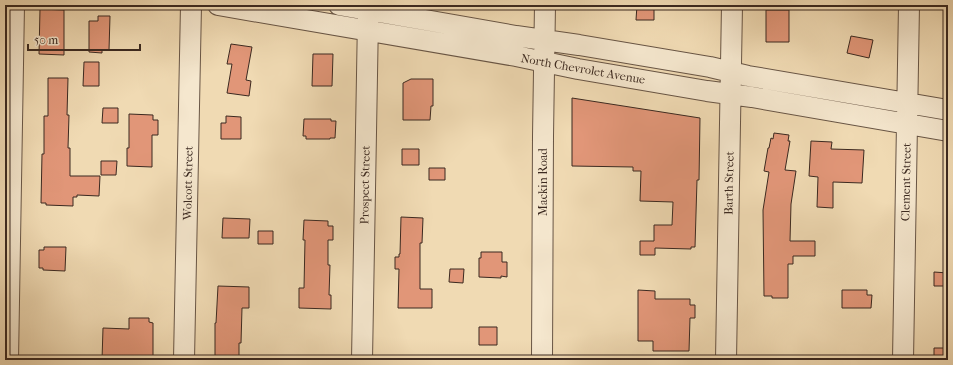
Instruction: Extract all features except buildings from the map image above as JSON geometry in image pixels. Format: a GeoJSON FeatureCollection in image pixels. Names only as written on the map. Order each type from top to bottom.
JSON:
{"type":"FeatureCollection","features":[{"type":"Feature","properties":{"kind":"street"},"geometry":{"type":"LineString","coordinates":[[8,360],[14,5]]}},
{"type":"Feature","properties":{"kind":"street","name":"Wolcott Street"},"geometry":{"type":"LineString","coordinates":[[184,360],[191,5]]}},
{"type":"Feature","properties":{"kind":"street","name":"North Chevrolet Avenue"},"geometry":{"type":"LineString","coordinates":[[218,5],[516,56],[578,69],[948,131]]}},
{"type":"Feature","properties":{"kind":"street","name":"North Chevrolet Avenue"},"geometry":{"type":"LineString","coordinates":[[339,5],[702,66],[748,76],[948,110]]}},
{"type":"Feature","properties":{"kind":"street","name":"Mackin Road"},"geometry":{"type":"LineString","coordinates":[[542,360],[545,5]]}},
{"type":"Feature","properties":{"kind":"street","name":"Barth Street"},"geometry":{"type":"LineString","coordinates":[[726,360],[732,5]]}},
{"type":"Feature","properties":{"kind":"street","name":"Clement Street"},"geometry":{"type":"LineString","coordinates":[[903,360],[909,5]]}},
{"type":"Feature","properties":{"kind":"street","name":"Prospect Street"},"geometry":{"type":"LineString","coordinates":[[362,360],[368,10]]}}]}
